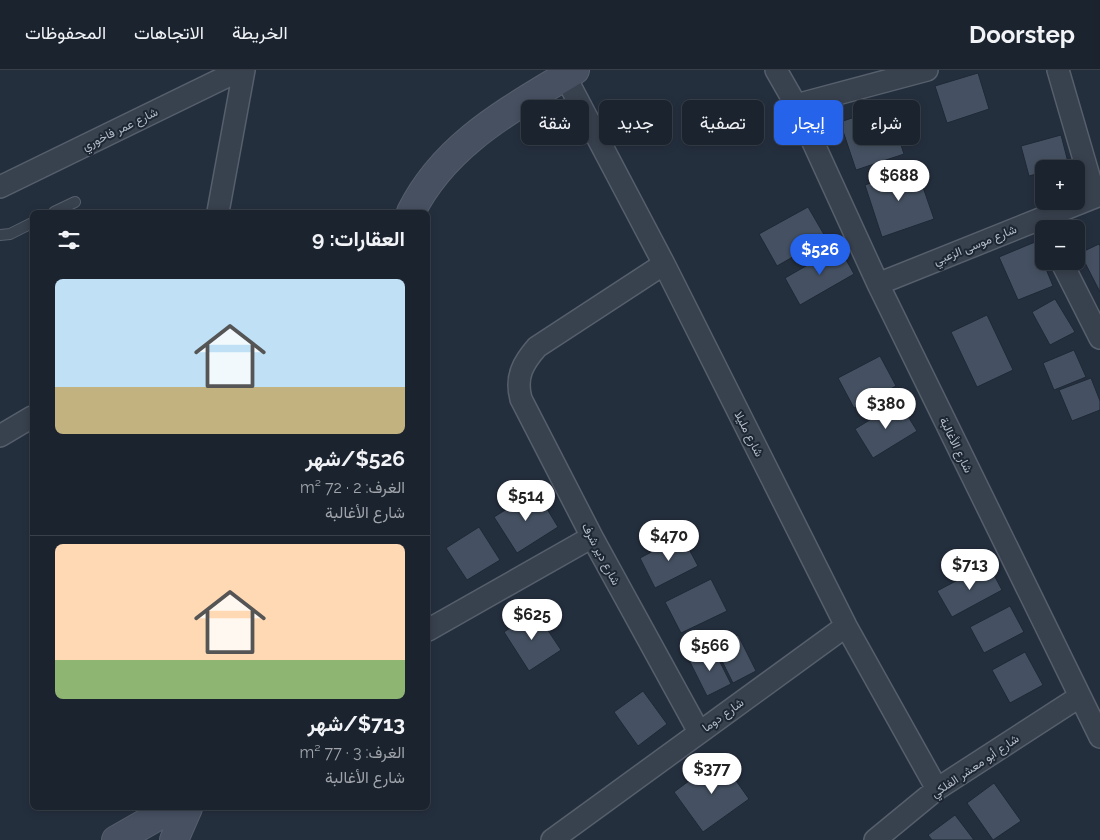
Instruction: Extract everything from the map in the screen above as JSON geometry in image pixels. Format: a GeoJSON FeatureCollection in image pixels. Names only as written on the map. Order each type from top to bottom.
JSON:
{"type":"FeatureCollection","features":[{"type":"Feature","properties":{"kind":"street","name":"شارع عمر فاخوري"},"geometry":{"type":"LineString","coordinates":[[0,188],[242,70]]}},
{"type":"Feature","properties":{"kind":"street"},"geometry":{"type":"LineString","coordinates":[[218,210],[242,70]]}},
{"type":"Feature","properties":{"kind":"street","name":"شارع الأغالبة"},"geometry":{"type":"LineString","coordinates":[[776,70],[793,100]]}},
{"type":"Feature","properties":{"kind":"street"},"geometry":{"type":"LineString","coordinates":[[815,100],[927,70]]}},
{"type":"Feature","properties":{"kind":"street"},"geometry":{"type":"LineString","coordinates":[[1058,70],[1098,196]]}},
{"type":"Feature","properties":{"kind":"street"},"geometry":{"type":"LineString","coordinates":[[412,210],[432,177],[454,153],[482,128],[570,73]]}},
{"type":"Feature","properties":{"kind":"street","name":"شارع مليلا"},"geometry":{"type":"LineString","coordinates":[[570,73],[846,626],[937,790]]}},
{"type":"Feature","properties":{"kind":"street","name":"شارع الأغالبة"},"geometry":{"type":"LineString","coordinates":[[814,145],[878,284],[1100,738]]}},
{"type":"Feature","properties":{"kind":"street","name":"شارع موسى الزعبي"},"geometry":{"type":"LineString","coordinates":[[1050,220],[1098,196]]}},
{"type":"Feature","properties":{"kind":"street","name":"شارع موسى الزعبي"},"geometry":{"type":"LineString","coordinates":[[878,284],[1035,227]]}},
{"type":"Feature","properties":{"kind":"street","name":"شارع دير شرف"},"geometry":{"type":"LineString","coordinates":[[664,264],[537,347],[519,373],[518,387],[521,399],[592,537],[699,732]]}},
{"type":"Feature","properties":{"kind":"street"},"geometry":{"type":"LineString","coordinates":[[1066,270],[1100,338]]}},
{"type":"Feature","properties":{"kind":"street"},"geometry":{"type":"LineString","coordinates":[[0,436],[30,419]]}},
{"type":"Feature","properties":{"kind":"street"},"geometry":{"type":"LineString","coordinates":[[430,629],[592,537]]}},
{"type":"Feature","properties":{"kind":"street","name":"شارع دوما"},"geometry":{"type":"LineString","coordinates":[[552,840],[846,626]]}},
{"type":"Feature","properties":{"kind":"street","name":"شارع أبو معشر الفلكي"},"geometry":{"type":"LineString","coordinates":[[875,840],[937,790],[1080,697]]}},
{"type":"Feature","properties":{"kind":"street"},"geometry":{"type":"LineString","coordinates":[[116,840],[175,810]]}},
{"type":"Feature","properties":{"kind":"street"},"geometry":{"type":"LineString","coordinates":[[137,840],[175,810]]}},
{"type":"Feature","properties":{"kind":"street"},"geometry":{"type":"LineString","coordinates":[[174,840],[175,810]]}},
{"type":"Feature","properties":{"kind":"street"},"geometry":{"type":"LineString","coordinates":[[175,810],[187,840]]}},
{"type":"Feature","properties":{"kind":"lane"},"geometry":{"type":"LineString","coordinates":[[58,210],[75,202]]}},
{"type":"Feature","properties":{"kind":"lane"},"geometry":{"type":"LineString","coordinates":[[0,235],[10,234],[30,224]]}},
{"type":"Feature","properties":{"kind":"building"},"geometry":{"type":"Polygon","coordinates":[[[978,73],[989,109],[947,123],[935,86],[978,73]]]}},
{"type":"Feature","properties":{"kind":"building"},"geometry":{"type":"Polygon","coordinates":[[[853,118],[853,145],[901,145],[904,154],[856,170],[843,131],[843,121],[853,118]]]}},
{"type":"Feature","properties":{"kind":"building"},"geometry":{"type":"Polygon","coordinates":[[[1061,135],[1067,160],[1035,160],[1035,174],[1029,176],[1021,146],[1061,135]]]}},
{"type":"Feature","properties":{"kind":"building"},"geometry":{"type":"Polygon","coordinates":[[[916,167],[934,219],[882,237],[865,185],[916,167]]]}},
{"type":"Feature","properties":{"kind":"building"},"geometry":{"type":"Polygon","coordinates":[[[808,207],[826,238],[777,266],[759,234],[808,207]]]}},
{"type":"Feature","properties":{"kind":"building"},"geometry":{"type":"Polygon","coordinates":[[[1035,242],[1035,270],[1046,270],[1053,286],[1018,300],[999,257],[1035,242]]]}},
{"type":"Feature","properties":{"kind":"building"},"geometry":{"type":"Polygon","coordinates":[[[1099,244],[1100,246],[1100,292],[1085,263],[1085,251],[1099,244]]]}},
{"type":"Feature","properties":{"kind":"building"},"geometry":{"type":"Polygon","coordinates":[[[839,247],[854,274],[800,305],[785,278],[839,247]]]}},
{"type":"Feature","properties":{"kind":"building"},"geometry":{"type":"Polygon","coordinates":[[[1055,299],[1075,332],[1050,345],[1032,312],[1055,299]]]}},
{"type":"Feature","properties":{"kind":"building"},"geometry":{"type":"Polygon","coordinates":[[[987,315],[1013,370],[977,387],[951,332],[987,315]]]}},
{"type":"Feature","properties":{"kind":"building"},"geometry":{"type":"Polygon","coordinates":[[[1074,350],[1086,377],[1054,390],[1043,363],[1074,350]]]}},
{"type":"Feature","properties":{"kind":"building"},"geometry":{"type":"Polygon","coordinates":[[[880,356],[896,386],[854,408],[838,378],[880,356]]]}},
{"type":"Feature","properties":{"kind":"building"},"geometry":{"type":"Polygon","coordinates":[[[1091,378],[1100,401],[1100,410],[1072,421],[1059,390],[1091,378]]]}},
{"type":"Feature","properties":{"kind":"building"},"geometry":{"type":"Polygon","coordinates":[[[899,402],[917,431],[873,458],[855,429],[899,402]]]}},
{"type":"Feature","properties":{"kind":"building"},"geometry":{"type":"Polygon","coordinates":[[[536,491],[558,527],[517,553],[494,517],[536,491]]]}},
{"type":"Feature","properties":{"kind":"building"},"geometry":{"type":"Polygon","coordinates":[[[479,527],[500,560],[467,580],[446,548],[479,527]]]}},
{"type":"Feature","properties":{"kind":"building"},"geometry":{"type":"Polygon","coordinates":[[[682,536],[698,566],[655,588],[640,558],[682,536]]]}},
{"type":"Feature","properties":{"kind":"building"},"geometry":{"type":"Polygon","coordinates":[[[988,564],[1002,590],[952,617],[937,591],[988,564]]]}},
{"type":"Feature","properties":{"kind":"building"},"geometry":{"type":"Polygon","coordinates":[[[711,579],[727,611],[681,633],[665,602],[711,579]]]}},
{"type":"Feature","properties":{"kind":"building"},"geometry":{"type":"Polygon","coordinates":[[[1010,606],[1024,632],[984,653],[970,627],[1010,606]]]}},
{"type":"Feature","properties":{"kind":"building"},"geometry":{"type":"Polygon","coordinates":[[[535,611],[561,650],[529,671],[504,632],[535,611]]]}},
{"type":"Feature","properties":{"kind":"building"},"geometry":{"type":"Polygon","coordinates":[[[738,635],[756,671],[733,683],[715,647],[738,635]]]}},
{"type":"Feature","properties":{"kind":"building"},"geometry":{"type":"Polygon","coordinates":[[[713,648],[731,684],[707,696],[689,660],[713,648]]]}},
{"type":"Feature","properties":{"kind":"building"},"geometry":{"type":"Polygon","coordinates":[[[1025,652],[1043,685],[1010,703],[992,670],[1025,652]]]}},
{"type":"Feature","properties":{"kind":"building"},"geometry":{"type":"Polygon","coordinates":[[[643,691],[667,724],[638,746],[614,712],[643,691]]]}},
{"type":"Feature","properties":{"kind":"building"},"geometry":{"type":"Polygon","coordinates":[[[720,758],[749,799],[703,832],[674,792],[720,758]]]}},
{"type":"Feature","properties":{"kind":"building"},"geometry":{"type":"Polygon","coordinates":[[[994,783],[1021,821],[993,840],[967,803],[994,783]]]}},
{"type":"Feature","properties":{"kind":"building"},"geometry":{"type":"Polygon","coordinates":[[[955,815],[974,840],[932,840],[928,835],[955,815]]]}}]}
